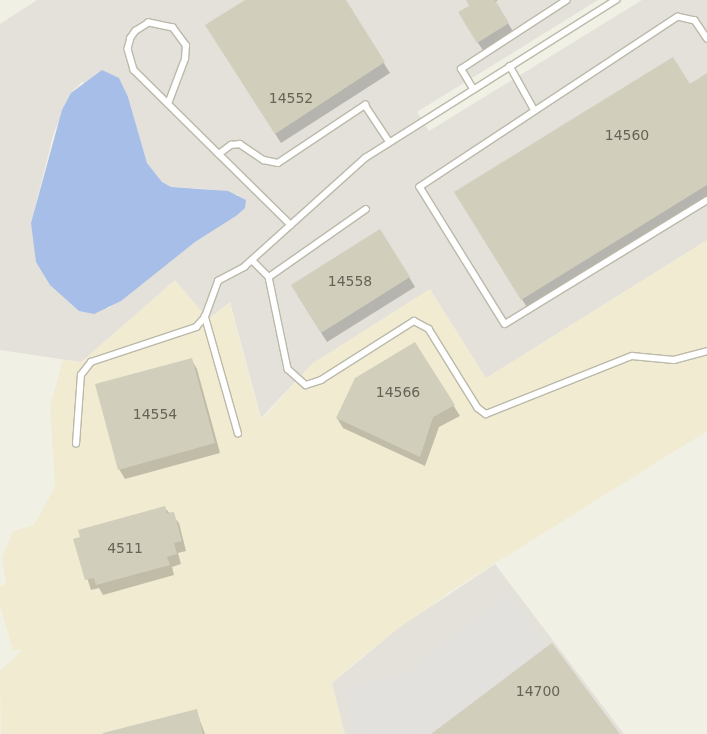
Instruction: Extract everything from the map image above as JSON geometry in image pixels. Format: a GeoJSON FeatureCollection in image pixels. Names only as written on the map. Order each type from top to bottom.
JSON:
{"type":"FeatureCollection","features":[{"type":"Feature","properties":{"kind":"lane"},"geometry":{"type":"LineString","coordinates":[[473,89],[461,69],[567,0]]}},
{"type":"Feature","properties":{"kind":"lane"},"geometry":{"type":"LineString","coordinates":[[76,444],[81,374],[91,362],[196,327],[205,317],[218,281],[252,260],[364,158],[388,141],[616,0]]}},
{"type":"Feature","properties":{"kind":"lane"},"geometry":{"type":"LineString","coordinates":[[707,40],[695,21],[678,17],[420,187],[505,324],[707,200]]}},
{"type":"Feature","properties":{"kind":"lane"},"geometry":{"type":"LineString","coordinates":[[168,104],[185,59],[186,46],[174,28],[150,23],[130,38],[129,58],[134,70],[168,104],[218,154],[291,225]]}},
{"type":"Feature","properties":{"kind":"lane"},"geometry":{"type":"LineString","coordinates":[[510,66],[536,111]]}},
{"type":"Feature","properties":{"kind":"lane"},"geometry":{"type":"LineString","coordinates":[[218,154],[231,145],[240,144],[264,160],[278,163],[365,105],[388,141]]}},
{"type":"Feature","properties":{"kind":"lane"},"geometry":{"type":"LineString","coordinates":[[269,277],[366,209]]}},
{"type":"Feature","properties":{"kind":"lane"},"geometry":{"type":"LineString","coordinates":[[252,260],[269,277],[288,369],[306,385],[321,380],[414,321],[429,329],[478,408],[486,414],[632,356],[674,360],[707,352]]}},
{"type":"Feature","properties":{"kind":"lane"},"geometry":{"type":"LineString","coordinates":[[205,317],[238,434]]}},
{"type":"Feature","properties":{"kind":"shaded area"},"geometry":{"type":"Polygon","coordinates":[[[37,0],[598,0],[417,112],[429,131],[642,0],[707,0],[707,240],[486,378],[430,289],[313,363],[261,418],[230,302],[208,319],[175,280],[81,362],[0,350],[0,24],[37,0]],[[82,82],[71,93],[54,132],[31,223],[108,309],[195,242],[236,216],[239,195],[209,189],[171,187],[162,182],[147,163],[128,97],[82,82]]]}},
{"type":"Feature","properties":{"kind":"shaded area"},"geometry":{"type":"Polygon","coordinates":[[[707,240],[707,431],[451,591],[358,660],[332,683],[345,734],[1,734],[0,671],[23,649],[13,651],[0,605],[0,586],[6,583],[2,557],[13,531],[34,525],[55,487],[50,406],[63,360],[81,362],[175,280],[208,319],[229,301],[261,420],[313,363],[430,289],[486,378],[707,240]]]}},
{"type":"Feature","properties":{"kind":"shaded area"},"geometry":{"type":"Polygon","coordinates":[[[495,564],[624,734],[345,734],[332,683],[400,627],[495,564]]]}},
{"type":"Feature","properties":{"kind":"shaded area"},"geometry":{"type":"Polygon","coordinates":[[[507,594],[545,648],[431,734],[356,734],[343,689],[406,674],[507,594]]]}},
{"type":"Feature","properties":{"kind":"water"},"geometry":{"type":"Polygon","coordinates":[[[102,70],[119,78],[128,97],[147,163],[162,182],[171,187],[228,191],[246,200],[245,208],[236,216],[195,242],[121,301],[94,314],[79,311],[50,285],[36,262],[31,223],[62,110],[71,93],[102,70]]]}},
{"type":"Feature","properties":{"kind":"building"},"geometry":{"type":"Polygon","coordinates":[[[245,0],[346,0],[385,62],[275,134],[205,25],[245,0]]]}},
{"type":"Feature","properties":{"kind":"building"},"geometry":{"type":"Polygon","coordinates":[[[466,0],[495,0],[509,23],[477,43],[458,12],[469,6],[466,0]]]}},
{"type":"Feature","properties":{"kind":"building"},"geometry":{"type":"Polygon","coordinates":[[[673,57],[690,84],[707,73],[707,185],[521,300],[454,192],[673,57]]]}},
{"type":"Feature","properties":{"kind":"building"},"geometry":{"type":"Polygon","coordinates":[[[380,229],[410,277],[321,333],[291,285],[380,229]]]}},
{"type":"Feature","properties":{"kind":"building"},"geometry":{"type":"Polygon","coordinates":[[[415,342],[455,405],[433,417],[420,457],[336,418],[355,378],[415,342]]]}},
{"type":"Feature","properties":{"kind":"building"},"geometry":{"type":"Polygon","coordinates":[[[192,358],[215,443],[118,470],[95,384],[192,358]]]}},
{"type":"Feature","properties":{"kind":"building"},"geometry":{"type":"Polygon","coordinates":[[[165,506],[167,513],[174,512],[182,541],[174,543],[177,554],[167,557],[170,565],[96,585],[94,578],[85,580],[73,539],[80,537],[78,530],[165,506]]]}},
{"type":"Feature","properties":{"kind":"building"},"geometry":{"type":"Polygon","coordinates":[[[552,643],[620,734],[431,734],[545,648],[552,643]]]}},
{"type":"Feature","properties":{"kind":"building"},"geometry":{"type":"Polygon","coordinates":[[[197,709],[203,734],[103,734],[103,733],[197,709]]]}}]}
